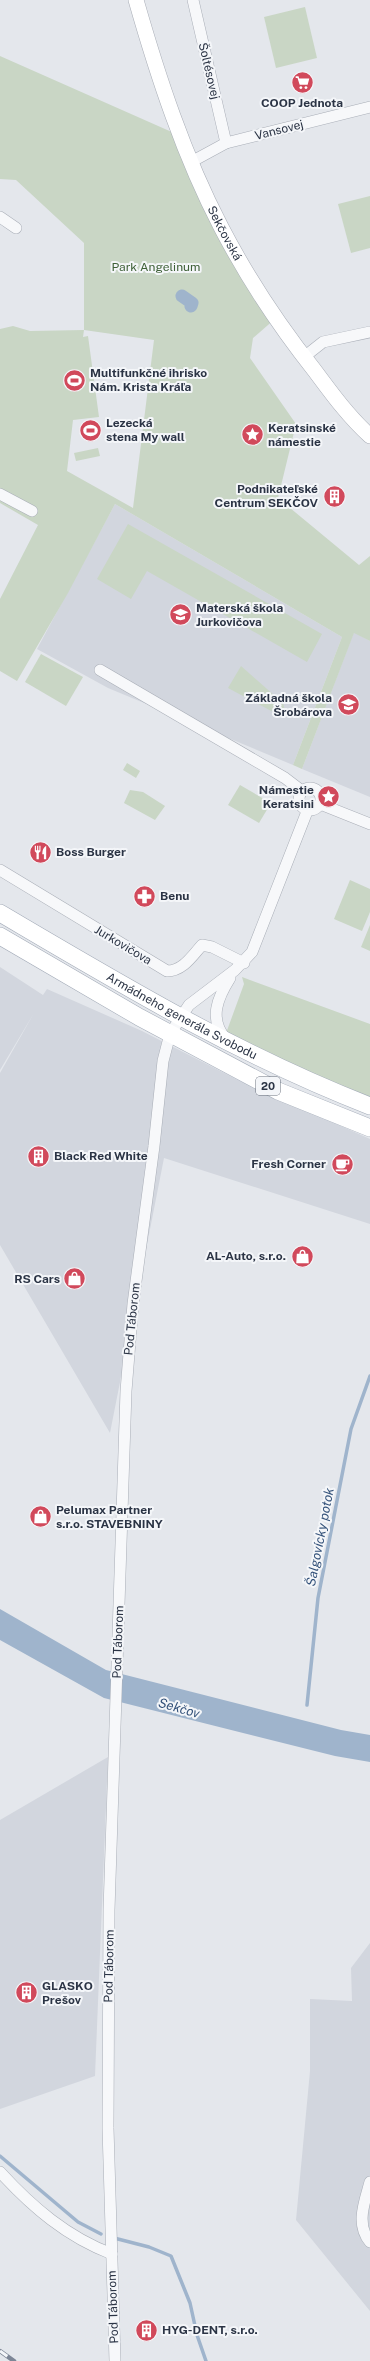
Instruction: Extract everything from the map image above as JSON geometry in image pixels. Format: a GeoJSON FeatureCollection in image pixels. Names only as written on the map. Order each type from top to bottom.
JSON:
{"type":"FeatureCollection","features":[{"type":"Feature","properties":{"kind":"main road","name":"Armádneho generála Svobodu"},"geometry":{"type":"LineString","coordinates":[[0,913],[180,1016],[229,1042],[317,1086],[370,1106]]}},
{"type":"Feature","properties":{"kind":"main road","name":"Armádneho generála Svobodu"},"geometry":{"type":"LineString","coordinates":[[0,936],[170,1034],[278,1091],[370,1128]]}},
{"type":"Feature","properties":{"kind":"street","name":"Sekčovská"},"geometry":{"type":"LineString","coordinates":[[136,0],[154,63],[192,162],[221,227],[276,318],[304,357],[358,425],[370,436]]}},
{"type":"Feature","properties":{"kind":"street","name":"Šoltésovej"},"geometry":{"type":"LineString","coordinates":[[193,0],[226,143]]}},
{"type":"Feature","properties":{"kind":"street","name":"Vansovej"},"geometry":{"type":"LineString","coordinates":[[192,162],[226,143],[370,108]]}},
{"type":"Feature","properties":{"kind":"street"},"geometry":{"type":"LineString","coordinates":[[0,217],[16,228]]}},
{"type":"Feature","properties":{"kind":"street"},"geometry":{"type":"LineString","coordinates":[[304,357],[323,342],[370,332]]}},
{"type":"Feature","properties":{"kind":"street"},"geometry":{"type":"LineString","coordinates":[[0,494],[32,511]]}},
{"type":"Feature","properties":{"kind":"street"},"geometry":{"type":"LineString","coordinates":[[100,670],[286,778],[302,791]]}},
{"type":"Feature","properties":{"kind":"street"},"geometry":{"type":"LineString","coordinates":[[308,788],[317,790],[321,796],[320,804],[315,808],[308,809],[300,802],[302,791],[308,788]]}},
{"type":"Feature","properties":{"kind":"street"},"geometry":{"type":"LineString","coordinates":[[320,804],[370,824]]}},
{"type":"Feature","properties":{"kind":"street"},"geometry":{"type":"LineString","coordinates":[[180,1016],[192,1002],[244,963],[252,952],[308,809]]}},
{"type":"Feature","properties":{"kind":"street","name":"Jurkovičova"},"geometry":{"type":"LineString","coordinates":[[0,870],[167,971],[176,971],[181,968],[202,945],[212,947],[244,963]]}},
{"type":"Feature","properties":{"kind":"street"},"geometry":{"type":"LineString","coordinates":[[229,1042],[217,1025],[215,1012],[219,996],[235,970]]}},
{"type":"Feature","properties":{"kind":"street","name":"Pod Táborom"},"geometry":{"type":"LineString","coordinates":[[115,2361],[108,2026],[126,1406],[130,1333],[154,1146],[162,1061],[170,1034],[180,1016]]}},
{"type":"Feature","properties":{"kind":"street","name":"Pod Táborom"},"geometry":{"type":"LineString","coordinates":[[0,2172],[16,2190],[54,2224],[88,2245],[112,2254]]}},
{"type":"Feature","properties":{"kind":"street"},"geometry":{"type":"LineString","coordinates":[[370,2182],[362,2212],[362,2226],[370,2242]]}},
{"type":"Feature","properties":{"kind":"shaded area","name":"Materská škola Jurkovičova"},"geometry":{"type":"Polygon","coordinates":[[[115,504],[342,637],[293,765],[108,688],[37,649],[115,504]]]}},
{"type":"Feature","properties":{"kind":"shaded area","name":"Základná škola Šrobárova"},"geometry":{"type":"Polygon","coordinates":[[[354,632],[370,641],[370,797],[302,769],[354,632]]]}},
{"type":"Feature","properties":{"kind":"shaded area"},"geometry":{"type":"Polygon","coordinates":[[[0,967],[43,995],[47,989],[142,1031],[236,1079],[370,1139],[370,1224],[164,1158],[110,1433],[0,1245],[0,1073],[34,1013],[0,1070],[0,967]]]}},
{"type":"Feature","properties":{"kind":"shaded area"},"geometry":{"type":"Polygon","coordinates":[[[108,1757],[95,2076],[0,2109],[0,1820],[108,1757]]]}},
{"type":"Feature","properties":{"kind":"shaded area"},"geometry":{"type":"Polygon","coordinates":[[[370,1943],[370,2311],[296,2220],[310,2071],[310,1999],[352,2001],[351,1968],[370,1943]]]}},
{"type":"Feature","properties":{"kind":"green space"},"geometry":{"type":"Polygon","coordinates":[[[305,7],[317,58],[276,68],[264,17],[305,7]]]}},
{"type":"Feature","properties":{"kind":"green space","name":"Park Angelinum"},"geometry":{"type":"Polygon","coordinates":[[[0,56],[174,133],[276,318],[253,338],[250,358],[296,424],[278,498],[359,565],[370,556],[370,641],[354,633],[302,769],[293,765],[342,637],[115,504],[68,593],[17,681],[0,671],[0,599],[38,525],[0,503],[0,329],[13,326],[30,331],[84,330],[84,243],[16,180],[0,179],[0,56]],[[84,330],[83,337],[88,336],[99,417],[73,420],[67,471],[133,508],[154,340],[84,330]]]}},
{"type":"Feature","properties":{"kind":"green space"},"geometry":{"type":"Polygon","coordinates":[[[370,196],[370,248],[351,253],[338,204],[370,196]]]}},
{"type":"Feature","properties":{"kind":"green space"},"geometry":{"type":"Polygon","coordinates":[[[98,448],[100,456],[76,461],[74,453],[98,448]]]}},
{"type":"Feature","properties":{"kind":"green space"},"geometry":{"type":"Polygon","coordinates":[[[128,524],[322,634],[307,662],[147,571],[131,599],[97,579],[128,524]]]}},
{"type":"Feature","properties":{"kind":"green space"},"geometry":{"type":"Polygon","coordinates":[[[41,654],[83,677],[66,706],[25,682],[41,654]]]}},
{"type":"Feature","properties":{"kind":"green space"},"geometry":{"type":"Polygon","coordinates":[[[241,666],[283,703],[285,710],[283,713],[275,713],[228,688],[241,666]]]}},
{"type":"Feature","properties":{"kind":"green space"},"geometry":{"type":"Polygon","coordinates":[[[127,763],[140,771],[136,778],[123,770],[127,763]]]}},
{"type":"Feature","properties":{"kind":"green space"},"geometry":{"type":"Polygon","coordinates":[[[240,785],[271,803],[259,823],[228,805],[240,785]]]}},
{"type":"Feature","properties":{"kind":"green space"},"geometry":{"type":"Polygon","coordinates":[[[130,790],[143,792],[165,806],[155,820],[124,803],[130,790]]]}},
{"type":"Feature","properties":{"kind":"green space"},"geometry":{"type":"Polygon","coordinates":[[[350,880],[370,889],[370,912],[362,931],[334,919],[350,880]]]}},
{"type":"Feature","properties":{"kind":"green space"},"geometry":{"type":"Polygon","coordinates":[[[370,925],[370,951],[361,947],[370,925]]]}},
{"type":"Feature","properties":{"kind":"green space"},"geometry":{"type":"Polygon","coordinates":[[[242,977],[370,1024],[370,1101],[225,1036],[244,984],[242,977]]]}},
{"type":"Feature","properties":{"kind":"water","name":"Sekčov"},"geometry":{"type":"Polygon","coordinates":[[[0,1609],[106,1670],[341,1730],[370,1735],[370,1762],[335,1756],[104,1698],[0,1640],[0,1609]]]}},
{"type":"Feature","properties":{"kind":"waterway"},"geometry":{"type":"LineString","coordinates":[[182,296],[192,303],[191,306]]}},
{"type":"Feature","properties":{"kind":"waterway","name":"Šalgovícky potok"},"geometry":{"type":"LineString","coordinates":[[307,1705],[318,1598],[351,1429],[370,1376]]}},
{"type":"Feature","properties":{"kind":"waterway"},"geometry":{"type":"LineString","coordinates":[[0,2156],[78,2222],[101,2234]]}},
{"type":"Feature","properties":{"kind":"waterway"},"geometry":{"type":"LineString","coordinates":[[114,2238],[149,2247],[171,2256],[190,2303],[197,2335],[206,2361]]}},
{"type":"Feature","properties":{"kind":"railway"},"geometry":{"type":"LineString","coordinates":[[0,2351],[14,2361]]}},
{"type":"Feature","properties":{"kind":"place","name":"COOP Jednota"},"geometry":{"type":"Point","coordinates":[302,82]}},
{"type":"Feature","properties":{"kind":"place","name":"Multifunkčné ihrisko Nám. Krista Kráľa"},"geometry":{"type":"Point","coordinates":[75,380]}},
{"type":"Feature","properties":{"kind":"place","name":"Lezecká stena My wall"},"geometry":{"type":"Point","coordinates":[90,430]}},
{"type":"Feature","properties":{"kind":"place","name":"Keratsinské námestie"},"geometry":{"type":"Point","coordinates":[252,435]}},
{"type":"Feature","properties":{"kind":"place","name":"Podnikateľské Centrum SEKČOV"},"geometry":{"type":"Point","coordinates":[334,496]}},
{"type":"Feature","properties":{"kind":"place","name":"Materská škola Jurkovičova"},"geometry":{"type":"Point","coordinates":[180,615]}},
{"type":"Feature","properties":{"kind":"place","name":"Základná škola Šrobárova"},"geometry":{"type":"Point","coordinates":[348,705]}},
{"type":"Feature","properties":{"kind":"place","name":"Námestie Keratsini"},"geometry":{"type":"Point","coordinates":[329,797]}},
{"type":"Feature","properties":{"kind":"place","name":"Boss Burger"},"geometry":{"type":"Point","coordinates":[40,852]}},
{"type":"Feature","properties":{"kind":"place","name":"Benu"},"geometry":{"type":"Point","coordinates":[145,896]}},
{"type":"Feature","properties":{"kind":"place","name":"Black Red White"},"geometry":{"type":"Point","coordinates":[39,1156]}},
{"type":"Feature","properties":{"kind":"place","name":"Fresh Corner"},"geometry":{"type":"Point","coordinates":[342,1164]}},
{"type":"Feature","properties":{"kind":"place","name":"AL-Auto, s.r.o."},"geometry":{"type":"Point","coordinates":[302,1256]}},
{"type":"Feature","properties":{"kind":"place","name":"RS Cars"},"geometry":{"type":"Point","coordinates":[75,1279]}},
{"type":"Feature","properties":{"kind":"place","name":"Pelumax Partner s.r.o. STAVEBNINY"},"geometry":{"type":"Point","coordinates":[40,1517]}},
{"type":"Feature","properties":{"kind":"place","name":"GLASKO Prešov"},"geometry":{"type":"Point","coordinates":[27,1993]}},
{"type":"Feature","properties":{"kind":"place","name":"HYG-DENT, s.r.o."},"geometry":{"type":"Point","coordinates":[146,2330]}}]}
